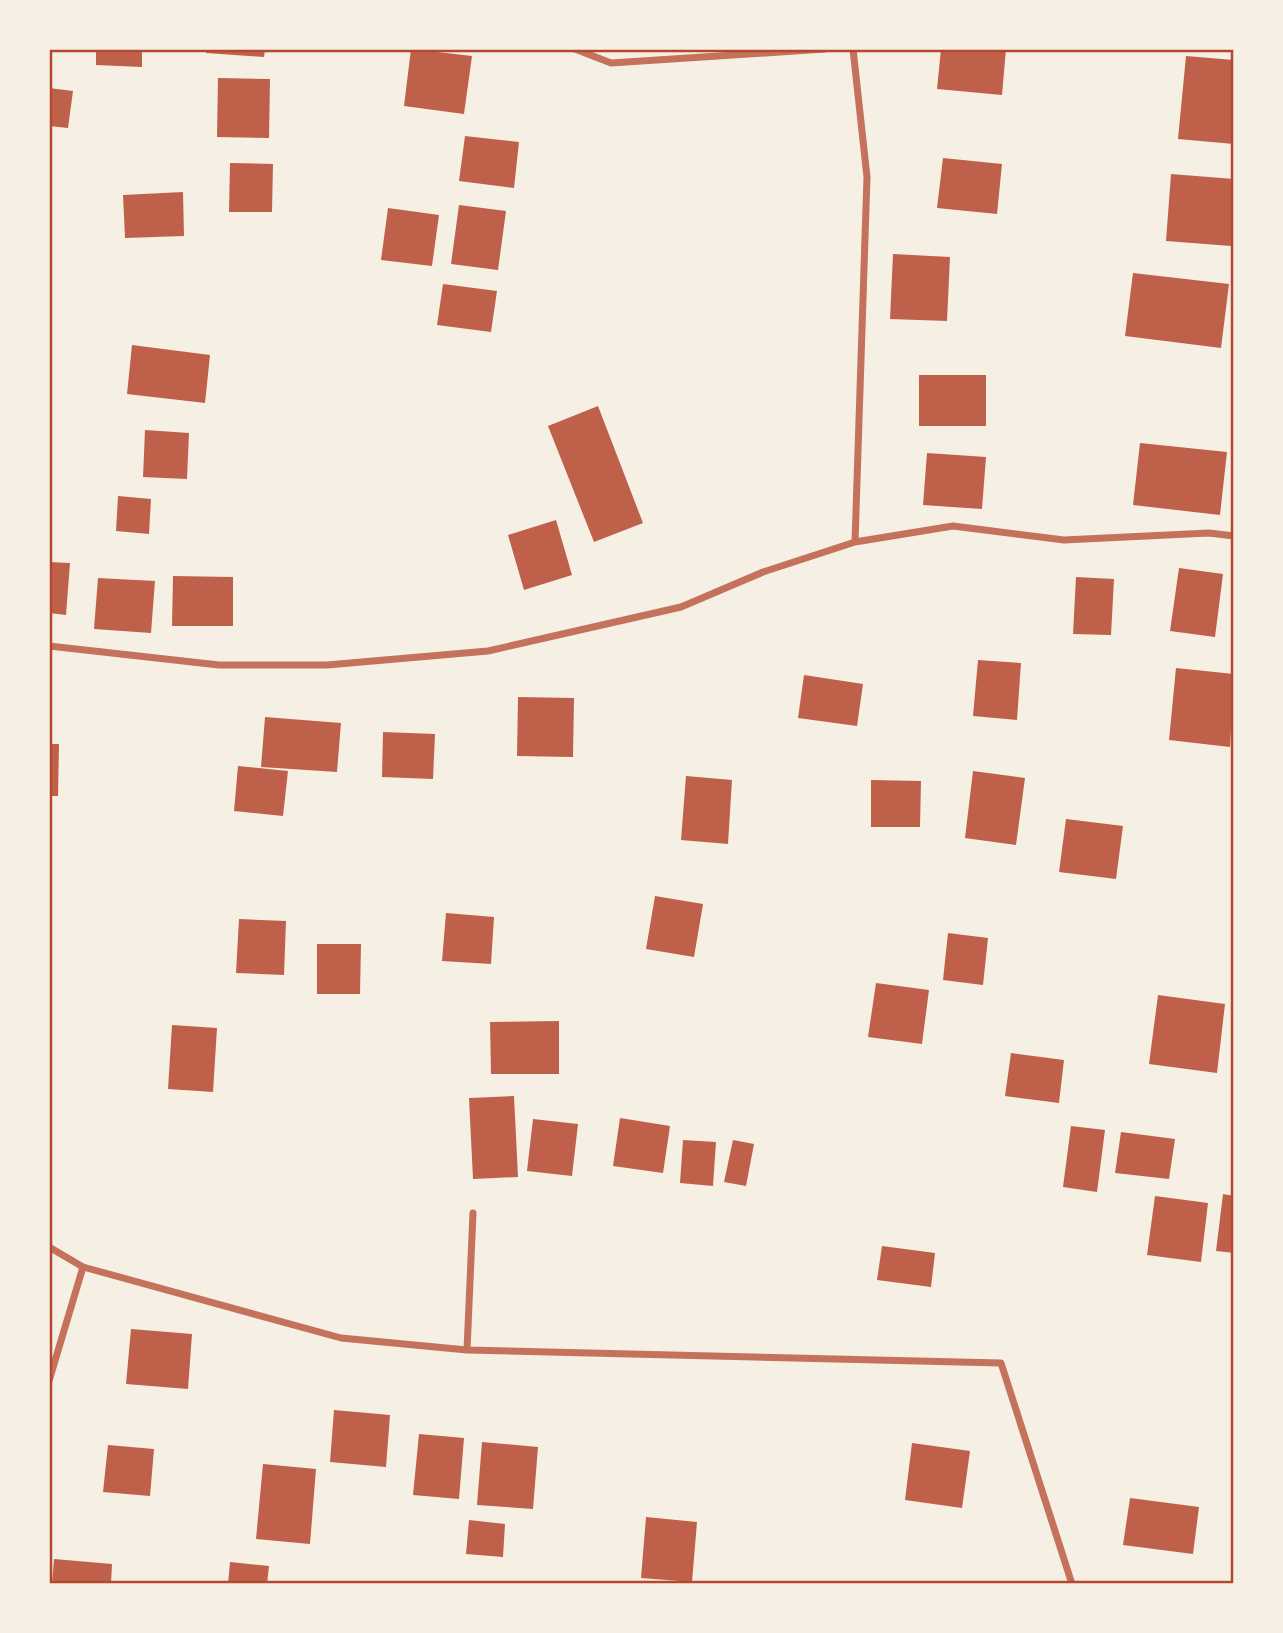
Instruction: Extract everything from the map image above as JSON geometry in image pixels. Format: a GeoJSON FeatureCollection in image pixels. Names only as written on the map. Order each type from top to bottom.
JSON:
{"type":"FeatureCollection","features":[{"type":"Feature","properties":{"kind":"street"},"geometry":{"type":"LineString","coordinates":[[575,49],[611,63],[825,49]]}},
{"type":"Feature","properties":{"kind":"street"},"geometry":{"type":"LineString","coordinates":[[853,49],[867,177],[855,542]]}},
{"type":"Feature","properties":{"kind":"street"},"geometry":{"type":"LineString","coordinates":[[49,646],[232,665],[327,665],[488,650],[681,607],[763,572],[855,542],[953,526],[1064,540],[1209,533],[1234,536]]}},
{"type":"Feature","properties":{"kind":"street"},"geometry":{"type":"LineString","coordinates":[[467,1350],[473,1213]]}},
{"type":"Feature","properties":{"kind":"street"},"geometry":{"type":"LineString","coordinates":[[49,1247],[83,1267],[341,1338],[467,1350],[1001,1363],[1072,1584]]}},
{"type":"Feature","properties":{"kind":"street"},"geometry":{"type":"LineString","coordinates":[[49,1381],[83,1267]]}},
{"type":"Feature","properties":{"kind":"building"},"geometry":{"type":"Polygon","coordinates":[[[96,49],[142,49],[142,67],[96,65],[96,49]]]}},
{"type":"Feature","properties":{"kind":"building"},"geometry":{"type":"Polygon","coordinates":[[[206,49],[265,49],[264,57],[206,53],[206,49]]]}},
{"type":"Feature","properties":{"kind":"building"},"geometry":{"type":"Polygon","coordinates":[[[411,49],[472,56],[464,114],[404,106],[411,49]]]}},
{"type":"Feature","properties":{"kind":"building"},"geometry":{"type":"Polygon","coordinates":[[[941,49],[1006,49],[1002,95],[937,89],[941,49]]]}},
{"type":"Feature","properties":{"kind":"building"},"geometry":{"type":"Polygon","coordinates":[[[1186,56],[1234,60],[1234,144],[1178,139],[1186,56]]]}},
{"type":"Feature","properties":{"kind":"building"},"geometry":{"type":"Polygon","coordinates":[[[218,78],[270,79],[269,138],[217,137],[218,78]]]}},
{"type":"Feature","properties":{"kind":"building"},"geometry":{"type":"Polygon","coordinates":[[[49,88],[73,91],[68,128],[49,126],[49,88]]]}},
{"type":"Feature","properties":{"kind":"building"},"geometry":{"type":"Polygon","coordinates":[[[465,136],[519,142],[514,188],[459,181],[465,136]]]}},
{"type":"Feature","properties":{"kind":"building"},"geometry":{"type":"Polygon","coordinates":[[[943,158],[1002,164],[997,214],[937,208],[943,158]]]}},
{"type":"Feature","properties":{"kind":"building"},"geometry":{"type":"Polygon","coordinates":[[[230,163],[273,164],[272,212],[229,212],[230,163]]]}},
{"type":"Feature","properties":{"kind":"building"},"geometry":{"type":"Polygon","coordinates":[[[1171,174],[1234,179],[1231,246],[1166,241],[1171,174]]]}},
{"type":"Feature","properties":{"kind":"building"},"geometry":{"type":"Polygon","coordinates":[[[183,192],[184,236],[125,238],[123,195],[183,192]]]}},
{"type":"Feature","properties":{"kind":"building"},"geometry":{"type":"Polygon","coordinates":[[[459,205],[506,211],[498,270],[451,264],[459,205]]]}},
{"type":"Feature","properties":{"kind":"building"},"geometry":{"type":"Polygon","coordinates":[[[388,208],[439,215],[432,266],[381,260],[388,208]]]}},
{"type":"Feature","properties":{"kind":"building"},"geometry":{"type":"Polygon","coordinates":[[[893,254],[950,257],[947,321],[890,319],[893,254]]]}},
{"type":"Feature","properties":{"kind":"building"},"geometry":{"type":"Polygon","coordinates":[[[1133,273],[1229,284],[1221,348],[1125,336],[1133,273]]]}},
{"type":"Feature","properties":{"kind":"building"},"geometry":{"type":"Polygon","coordinates":[[[443,284],[497,291],[491,332],[437,325],[443,284]]]}},
{"type":"Feature","properties":{"kind":"building"},"geometry":{"type":"Polygon","coordinates":[[[132,345],[210,355],[205,403],[127,394],[132,345]]]}},
{"type":"Feature","properties":{"kind":"building"},"geometry":{"type":"Polygon","coordinates":[[[919,375],[986,375],[986,426],[919,426],[919,375]]]}},
{"type":"Feature","properties":{"kind":"building"},"geometry":{"type":"Polygon","coordinates":[[[598,406],[643,523],[594,542],[548,426],[598,406]]]}},
{"type":"Feature","properties":{"kind":"building"},"geometry":{"type":"Polygon","coordinates":[[[145,430],[189,433],[187,479],[143,477],[145,430]]]}},
{"type":"Feature","properties":{"kind":"building"},"geometry":{"type":"Polygon","coordinates":[[[1140,443],[1227,452],[1220,515],[1133,505],[1140,443]]]}},
{"type":"Feature","properties":{"kind":"building"},"geometry":{"type":"Polygon","coordinates":[[[927,453],[986,457],[982,509],[923,505],[927,453]]]}},
{"type":"Feature","properties":{"kind":"building"},"geometry":{"type":"Polygon","coordinates":[[[118,496],[151,499],[149,534],[116,531],[118,496]]]}},
{"type":"Feature","properties":{"kind":"building"},"geometry":{"type":"Polygon","coordinates":[[[556,520],[572,575],[524,590],[508,535],[556,520]]]}},
{"type":"Feature","properties":{"kind":"building"},"geometry":{"type":"Polygon","coordinates":[[[49,562],[70,563],[66,615],[49,613],[49,562]]]}},
{"type":"Feature","properties":{"kind":"building"},"geometry":{"type":"Polygon","coordinates":[[[1179,568],[1223,574],[1215,637],[1170,631],[1179,568]]]}},
{"type":"Feature","properties":{"kind":"building"},"geometry":{"type":"Polygon","coordinates":[[[173,576],[233,577],[233,626],[172,626],[173,576]]]}},
{"type":"Feature","properties":{"kind":"building"},"geometry":{"type":"Polygon","coordinates":[[[1076,577],[1114,579],[1111,635],[1073,634],[1076,577]]]}},
{"type":"Feature","properties":{"kind":"building"},"geometry":{"type":"Polygon","coordinates":[[[98,578],[155,581],[151,633],[94,629],[98,578]]]}},
{"type":"Feature","properties":{"kind":"building"},"geometry":{"type":"Polygon","coordinates":[[[978,660],[1021,663],[1017,720],[973,716],[978,660]]]}},
{"type":"Feature","properties":{"kind":"building"},"geometry":{"type":"Polygon","coordinates":[[[1176,668],[1234,674],[1230,747],[1169,740],[1176,668]]]}},
{"type":"Feature","properties":{"kind":"building"},"geometry":{"type":"Polygon","coordinates":[[[804,675],[863,684],[857,726],[798,718],[804,675]]]}},
{"type":"Feature","properties":{"kind":"building"},"geometry":{"type":"Polygon","coordinates":[[[518,697],[574,698],[573,757],[517,756],[518,697]]]}},
{"type":"Feature","properties":{"kind":"building"},"geometry":{"type":"Polygon","coordinates":[[[265,717],[341,723],[337,772],[261,767],[265,717]]]}},
{"type":"Feature","properties":{"kind":"building"},"geometry":{"type":"Polygon","coordinates":[[[383,732],[435,734],[433,779],[382,777],[383,732]]]}},
{"type":"Feature","properties":{"kind":"building"},"geometry":{"type":"Polygon","coordinates":[[[49,744],[59,744],[58,796],[49,796],[49,744]]]}},
{"type":"Feature","properties":{"kind":"building"},"geometry":{"type":"Polygon","coordinates":[[[238,766],[288,771],[283,816],[234,811],[238,766]]]}},
{"type":"Feature","properties":{"kind":"building"},"geometry":{"type":"Polygon","coordinates":[[[973,771],[1025,778],[1016,845],[965,838],[973,771]]]}},
{"type":"Feature","properties":{"kind":"building"},"geometry":{"type":"Polygon","coordinates":[[[686,776],[732,780],[728,844],[681,840],[686,776]]]}},
{"type":"Feature","properties":{"kind":"building"},"geometry":{"type":"Polygon","coordinates":[[[871,780],[921,781],[920,827],[871,827],[871,780]]]}},
{"type":"Feature","properties":{"kind":"building"},"geometry":{"type":"Polygon","coordinates":[[[1066,819],[1123,826],[1116,879],[1059,872],[1066,819]]]}},
{"type":"Feature","properties":{"kind":"building"},"geometry":{"type":"Polygon","coordinates":[[[655,896],[703,904],[694,957],[646,949],[655,896]]]}},
{"type":"Feature","properties":{"kind":"building"},"geometry":{"type":"Polygon","coordinates":[[[446,913],[494,917],[491,964],[442,961],[446,913]]]}},
{"type":"Feature","properties":{"kind":"building"},"geometry":{"type":"Polygon","coordinates":[[[239,919],[286,921],[284,975],[236,973],[239,919]]]}},
{"type":"Feature","properties":{"kind":"building"},"geometry":{"type":"Polygon","coordinates":[[[948,933],[988,938],[983,985],[943,980],[948,933]]]}},
{"type":"Feature","properties":{"kind":"building"},"geometry":{"type":"Polygon","coordinates":[[[317,944],[361,944],[360,994],[317,994],[317,944]]]}},
{"type":"Feature","properties":{"kind":"building"},"geometry":{"type":"Polygon","coordinates":[[[876,983],[929,990],[922,1044],[868,1037],[876,983]]]}},
{"type":"Feature","properties":{"kind":"building"},"geometry":{"type":"Polygon","coordinates":[[[1158,995],[1225,1004],[1217,1073],[1149,1064],[1158,995]]]}},
{"type":"Feature","properties":{"kind":"building"},"geometry":{"type":"Polygon","coordinates":[[[559,1021],[559,1074],[491,1074],[490,1022],[559,1021]]]}},
{"type":"Feature","properties":{"kind":"building"},"geometry":{"type":"Polygon","coordinates":[[[172,1025],[217,1028],[213,1092],[168,1089],[172,1025]]]}},
{"type":"Feature","properties":{"kind":"building"},"geometry":{"type":"Polygon","coordinates":[[[1011,1053],[1064,1060],[1059,1103],[1005,1096],[1011,1053]]]}},
{"type":"Feature","properties":{"kind":"building"},"geometry":{"type":"Polygon","coordinates":[[[514,1096],[518,1177],[473,1179],[469,1098],[514,1096]]]}},
{"type":"Feature","properties":{"kind":"building"},"geometry":{"type":"Polygon","coordinates":[[[620,1118],[670,1126],[663,1173],[613,1166],[620,1118]]]}},
{"type":"Feature","properties":{"kind":"building"},"geometry":{"type":"Polygon","coordinates":[[[533,1119],[578,1124],[572,1176],[527,1171],[533,1119]]]}},
{"type":"Feature","properties":{"kind":"building"},"geometry":{"type":"Polygon","coordinates":[[[1071,1126],[1105,1130],[1097,1192],[1063,1187],[1071,1126]]]}},
{"type":"Feature","properties":{"kind":"building"},"geometry":{"type":"Polygon","coordinates":[[[1121,1132],[1175,1139],[1169,1179],[1115,1173],[1121,1132]]]}},
{"type":"Feature","properties":{"kind":"building"},"geometry":{"type":"Polygon","coordinates":[[[683,1140],[716,1142],[713,1186],[680,1183],[683,1140]]]}},
{"type":"Feature","properties":{"kind":"building"},"geometry":{"type":"Polygon","coordinates":[[[733,1140],[754,1144],[746,1186],[724,1182],[733,1140]]]}},
{"type":"Feature","properties":{"kind":"building"},"geometry":{"type":"Polygon","coordinates":[[[1223,1194],[1234,1196],[1234,1253],[1216,1251],[1223,1194]]]}},
{"type":"Feature","properties":{"kind":"building"},"geometry":{"type":"Polygon","coordinates":[[[1155,1196],[1208,1203],[1201,1262],[1147,1255],[1155,1196]]]}},
{"type":"Feature","properties":{"kind":"building"},"geometry":{"type":"Polygon","coordinates":[[[882,1246],[935,1253],[931,1287],[877,1280],[882,1246]]]}},
{"type":"Feature","properties":{"kind":"building"},"geometry":{"type":"Polygon","coordinates":[[[131,1329],[192,1334],[188,1389],[126,1384],[131,1329]]]}},
{"type":"Feature","properties":{"kind":"building"},"geometry":{"type":"Polygon","coordinates":[[[334,1410],[390,1415],[386,1467],[330,1462],[334,1410]]]}},
{"type":"Feature","properties":{"kind":"building"},"geometry":{"type":"Polygon","coordinates":[[[419,1434],[464,1438],[459,1499],[413,1495],[419,1434]]]}},
{"type":"Feature","properties":{"kind":"building"},"geometry":{"type":"Polygon","coordinates":[[[482,1442],[538,1447],[533,1509],[477,1505],[482,1442]]]}},
{"type":"Feature","properties":{"kind":"building"},"geometry":{"type":"Polygon","coordinates":[[[912,1443],[970,1451],[962,1508],[905,1500],[912,1443]]]}},
{"type":"Feature","properties":{"kind":"building"},"geometry":{"type":"Polygon","coordinates":[[[108,1445],[154,1449],[150,1496],[103,1492],[108,1445]]]}},
{"type":"Feature","properties":{"kind":"building"},"geometry":{"type":"Polygon","coordinates":[[[263,1464],[316,1469],[310,1544],[256,1539],[263,1464]]]}},
{"type":"Feature","properties":{"kind":"building"},"geometry":{"type":"Polygon","coordinates":[[[1130,1498],[1199,1507],[1193,1554],[1123,1545],[1130,1498]]]}},
{"type":"Feature","properties":{"kind":"building"},"geometry":{"type":"Polygon","coordinates":[[[646,1517],[697,1522],[692,1582],[641,1578],[646,1517]]]}},
{"type":"Feature","properties":{"kind":"building"},"geometry":{"type":"Polygon","coordinates":[[[469,1520],[505,1524],[503,1557],[466,1554],[469,1520]]]}},
{"type":"Feature","properties":{"kind":"building"},"geometry":{"type":"Polygon","coordinates":[[[54,1559],[112,1564],[111,1584],[52,1584],[54,1559]]]}},
{"type":"Feature","properties":{"kind":"building"},"geometry":{"type":"Polygon","coordinates":[[[230,1562],[269,1566],[267,1584],[228,1584],[230,1562]]]}}]}
